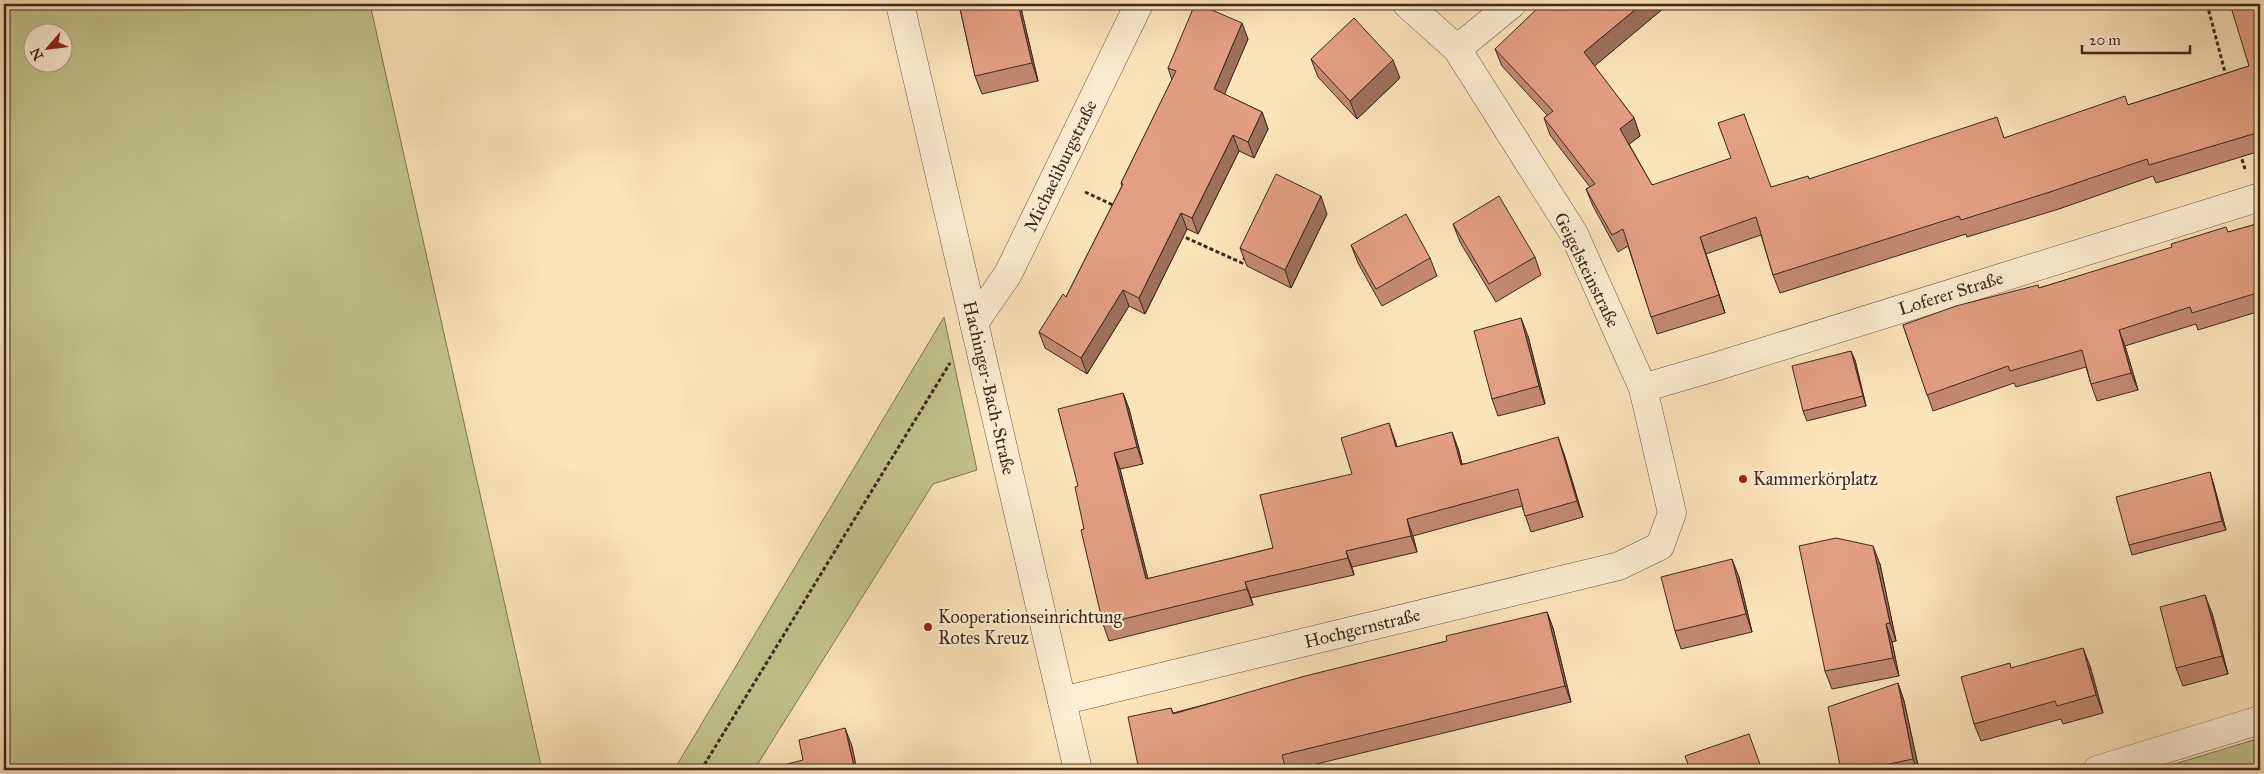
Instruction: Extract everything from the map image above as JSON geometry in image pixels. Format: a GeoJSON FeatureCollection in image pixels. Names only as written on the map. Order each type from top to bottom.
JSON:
{"type":"FeatureCollection","features":[{"type":"Feature","properties":{"kind":"street","name":"Hachinger-Bach-Straße"},"geometry":{"type":"LineString","coordinates":[[900,4],[1078,770]]}},
{"type":"Feature","properties":{"kind":"street","name":"Michaeliburgstraße"},"geometry":{"type":"LineString","coordinates":[[974,323],[1008,274],[1140,4]]}},
{"type":"Feature","properties":{"kind":"street","name":"Geigelsteinstraße"},"geometry":{"type":"LineString","coordinates":[[1407,4],[1457,49],[1574,234],[1643,388],[1672,513],[1660,546]]}},
{"type":"Feature","properties":{"kind":"street"},"geometry":{"type":"LineString","coordinates":[[1457,49],[1512,4]]}},
{"type":"Feature","properties":{"kind":"street","name":"Loferer Straße"},"geometry":{"type":"LineString","coordinates":[[1643,388],[2260,198]]}},
{"type":"Feature","properties":{"kind":"street","name":"Hochgernstraße"},"geometry":{"type":"LineString","coordinates":[[1062,701],[1620,566],[1660,546]]}},
{"type":"Feature","properties":{"kind":"street"},"geometry":{"type":"LineString","coordinates":[[2097,770],[2260,720]]}},
{"type":"Feature","properties":{"kind":"path"},"geometry":{"type":"LineString","coordinates":[[2207,4],[2227,80]]}},
{"type":"Feature","properties":{"kind":"path"},"geometry":{"type":"LineString","coordinates":[[2238,144],[2245,170]]}},
{"type":"Feature","properties":{"kind":"path"},"geometry":{"type":"LineString","coordinates":[[1054,178],[1119,208]]}},
{"type":"Feature","properties":{"kind":"path"},"geometry":{"type":"LineString","coordinates":[[1172,231],[1242,263],[1246,254]]}},
{"type":"Feature","properties":{"kind":"path"},"geometry":{"type":"LineString","coordinates":[[701,770],[974,323]]}},
{"type":"Feature","properties":{"kind":"green space"},"geometry":{"type":"Polygon","coordinates":[[[4,4],[370,4],[542,770],[4,770],[4,4]]]}},
{"type":"Feature","properties":{"kind":"green space"},"geometry":{"type":"Polygon","coordinates":[[[944,317],[977,470],[933,484],[754,770],[674,770],[944,317]]]}},
{"type":"Feature","properties":{"kind":"green space"},"geometry":{"type":"Polygon","coordinates":[[[2260,738],[2260,770],[2155,770],[2260,738]]]}},
{"type":"Feature","properties":{"kind":"building"},"geometry":{"type":"Polygon","coordinates":[[[959,4],[1018,4],[1032,63],[975,76],[959,4]]]}},
{"type":"Feature","properties":{"kind":"building"},"geometry":{"type":"Polygon","coordinates":[[[1195,4],[1242,23],[1214,89],[1262,112],[1248,142],[1233,135],[1192,218],[1181,213],[1139,298],[1123,290],[1081,358],[1039,332],[1063,294],[1066,297],[1123,184],[1121,183],[1176,71],[1168,68],[1195,4]]]}},
{"type":"Feature","properties":{"kind":"building"},"geometry":{"type":"Polygon","coordinates":[[[1542,4],[1642,4],[1584,52],[1634,118],[1620,129],[1652,185],[1731,158],[1718,123],[1744,114],[1771,187],[1808,176],[1809,179],[1997,117],[2004,138],[2125,96],[2128,105],[2249,66],[2230,4],[2260,4],[2260,132],[2149,165],[2147,159],[1961,220],[1959,216],[1773,275],[1756,217],[1700,237],[1719,295],[1651,317],[1623,229],[1612,235],[1586,189],[1595,184],[1544,118],[1553,111],[1495,49],[1542,4]]]}},
{"type":"Feature","properties":{"kind":"building"},"geometry":{"type":"Polygon","coordinates":[[[1354,18],[1393,60],[1350,101],[1311,59],[1354,18]]]}},
{"type":"Feature","properties":{"kind":"building"},"geometry":{"type":"Polygon","coordinates":[[[1276,174],[1321,196],[1285,270],[1240,248],[1276,174]]]}},
{"type":"Feature","properties":{"kind":"building"},"geometry":{"type":"Polygon","coordinates":[[[1499,196],[1535,257],[1489,284],[1453,224],[1499,196]]]}},
{"type":"Feature","properties":{"kind":"building"},"geometry":{"type":"Polygon","coordinates":[[[1406,214],[1430,258],[1376,289],[1351,245],[1406,214]]]}},
{"type":"Feature","properties":{"kind":"building"},"geometry":{"type":"Polygon","coordinates":[[[2260,223],[2260,292],[2192,313],[2190,307],[2119,330],[2131,373],[2091,384],[2082,350],[2010,371],[2008,366],[1927,395],[1903,325],[1956,306],[2038,285],[2039,288],[2172,247],[2171,244],[2226,227],[2228,232],[2260,223]]]}},
{"type":"Feature","properties":{"kind":"building"},"geometry":{"type":"Polygon","coordinates":[[[1521,318],[1539,386],[1492,399],[1474,331],[1521,318]]]}},
{"type":"Feature","properties":{"kind":"building"},"geometry":{"type":"Polygon","coordinates":[[[1851,351],[1863,396],[1803,411],[1792,366],[1851,351]]]}},
{"type":"Feature","properties":{"kind":"building"},"geometry":{"type":"Polygon","coordinates":[[[1123,393],[1137,447],[1114,453],[1146,579],[1273,548],[1260,495],[1352,474],[1341,438],[1389,423],[1396,447],[1452,432],[1461,465],[1558,437],[1577,501],[1525,516],[1518,489],[1407,519],[1411,536],[1346,551],[1348,558],[1245,582],[1247,589],[1103,624],[1081,530],[1084,529],[1075,487],[1078,486],[1058,409],[1123,393]]]}},
{"type":"Feature","properties":{"kind":"building"},"geometry":{"type":"Polygon","coordinates":[[[2210,472],[2222,521],[2129,545],[2116,497],[2210,472]]]}},
{"type":"Feature","properties":{"kind":"building"},"geometry":{"type":"Polygon","coordinates":[[[1836,538],[1873,546],[1890,623],[1886,624],[1893,658],[1825,671],[1799,546],[1836,538]]]}},
{"type":"Feature","properties":{"kind":"building"},"geometry":{"type":"Polygon","coordinates":[[[1732,559],[1746,614],[1675,631],[1661,577],[1732,559]]]}},
{"type":"Feature","properties":{"kind":"building"},"geometry":{"type":"Polygon","coordinates":[[[2205,595],[2222,656],[2176,668],[2160,607],[2205,595]]]}},
{"type":"Feature","properties":{"kind":"building"},"geometry":{"type":"Polygon","coordinates":[[[1547,612],[1565,686],[1282,755],[1286,770],[1139,770],[1128,717],[1171,708],[1173,714],[1305,676],[1447,641],[1446,636],[1547,612]]]}},
{"type":"Feature","properties":{"kind":"building"},"geometry":{"type":"Polygon","coordinates":[[[2083,648],[2096,695],[2057,706],[2055,701],[1974,724],[1961,677],[2010,663],[2011,668],[2083,648]]]}},
{"type":"Feature","properties":{"kind":"building"},"geometry":{"type":"Polygon","coordinates":[[[1898,683],[1913,759],[1860,770],[1841,770],[1828,707],[1898,683]]]}},
{"type":"Feature","properties":{"kind":"building"},"geometry":{"type":"Polygon","coordinates":[[[845,728],[855,770],[764,770],[803,760],[799,740],[845,728]]]}},
{"type":"Feature","properties":{"kind":"building"},"geometry":{"type":"Polygon","coordinates":[[[1749,734],[1762,770],[1690,770],[1685,756],[1749,734]]]}},
{"type":"Feature","properties":{"kind":"place","name":"Kammerkörplatz"},"geometry":{"type":"Point","coordinates":[1743,479]}},
{"type":"Feature","properties":{"kind":"place","name":"Kooperationseinrichtung Rotes Kreuz"},"geometry":{"type":"Point","coordinates":[928,627]}}]}
